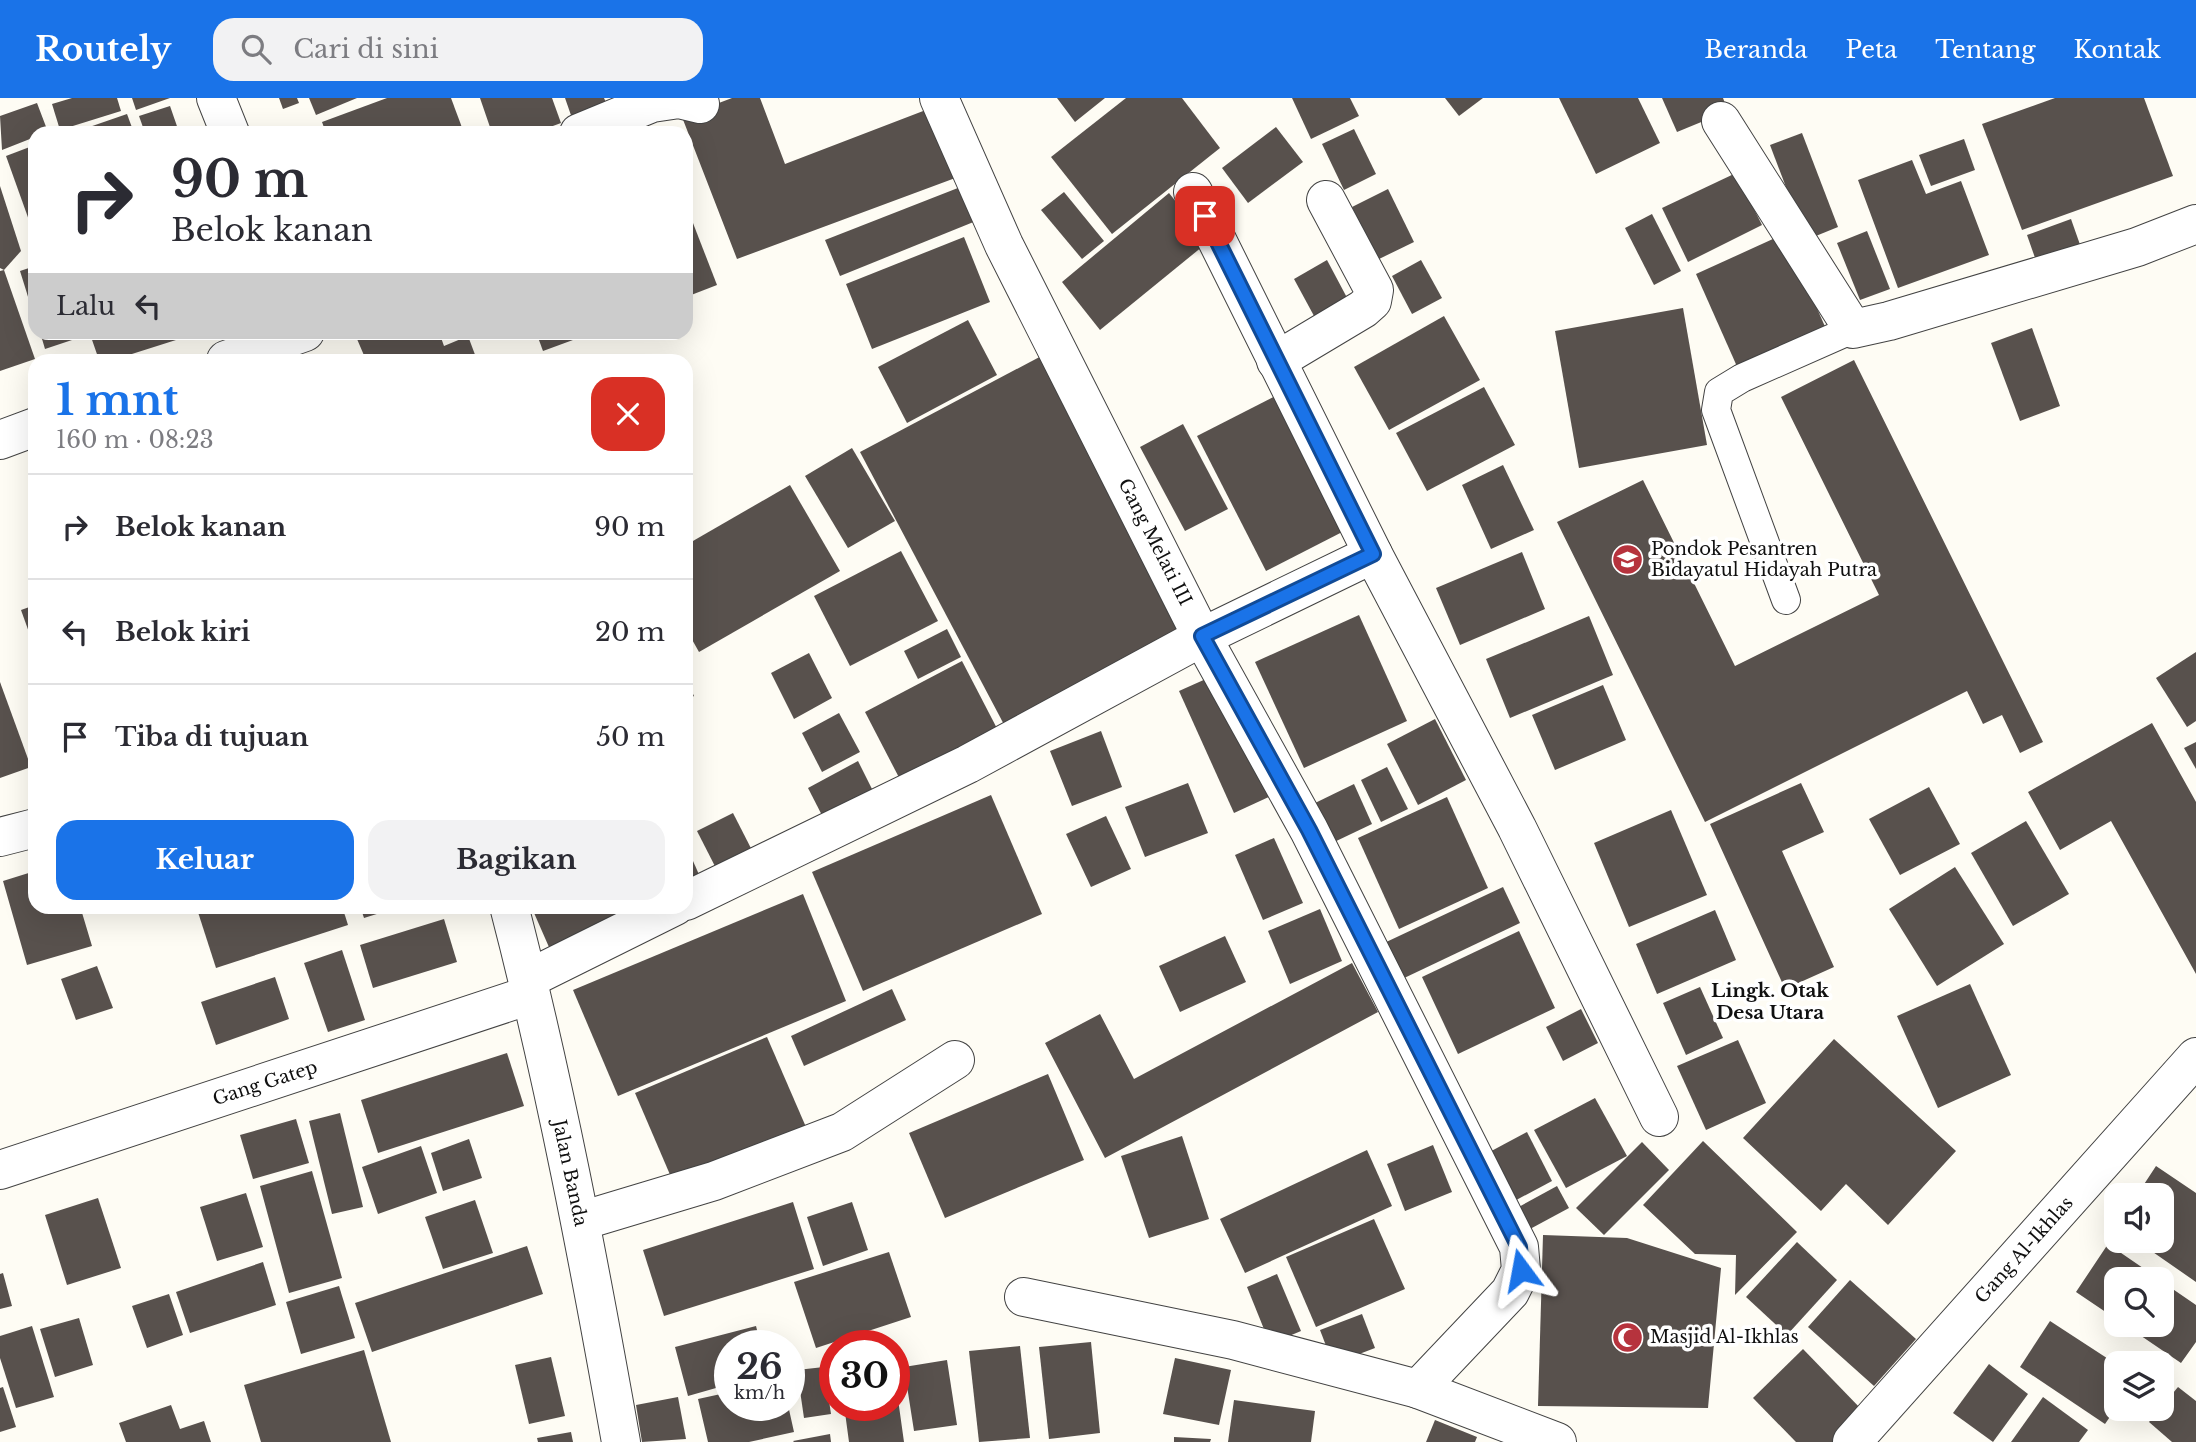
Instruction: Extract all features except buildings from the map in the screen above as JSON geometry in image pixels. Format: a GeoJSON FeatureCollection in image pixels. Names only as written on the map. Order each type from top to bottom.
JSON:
{"type":"FeatureCollection","features":[{"type":"Feature","properties":{"kind":"street"},"geometry":{"type":"LineString","coordinates":[[216,98],[227,126]]}},
{"type":"Feature","properties":{"kind":"street","name":"Gang Melati III"},"geometry":{"type":"LineString","coordinates":[[939,98],[1004,245],[1202,636],[1309,830],[1519,1247],[1521,1270],[1510,1292],[1418,1390]]}},
{"type":"Feature","properties":{"kind":"street"},"geometry":{"type":"LineString","coordinates":[[596,126],[652,103],[679,99],[700,104]]}},
{"type":"Feature","properties":{"kind":"street"},"geometry":{"type":"LineString","coordinates":[[1721,121],[1853,329],[1889,321],[2137,247],[2196,224]]}},
{"type":"Feature","properties":{"kind":"street"},"geometry":{"type":"LineString","coordinates":[[1193,191],[1373,554],[1517,828],[1659,1117]]}},
{"type":"Feature","properties":{"kind":"street"},"geometry":{"type":"LineString","coordinates":[[1276,361],[1373,301],[1374,290],[1326,200]]}},
{"type":"Feature","properties":{"kind":"street"},"geometry":{"type":"LineString","coordinates":[[243,354],[284,340]]}},
{"type":"Feature","properties":{"kind":"street"},"geometry":{"type":"LineString","coordinates":[[0,440],[28,430]]}},
{"type":"Feature","properties":{"kind":"street"},"geometry":{"type":"LineString","coordinates":[[693,898],[968,764],[1202,636],[1373,554]]}},
{"type":"Feature","properties":{"kind":"street"},"geometry":{"type":"LineString","coordinates":[[0,837],[28,830]]}},
{"type":"Feature","properties":{"kind":"street","name":"Jalan Banda"},"geometry":{"type":"LineString","coordinates":[[511,914],[581,1221],[621,1442]]}},
{"type":"Feature","properties":{"kind":"street","name":"Gang Gatep"},"geometry":{"type":"LineString","coordinates":[[0,1171],[529,987],[661,914]]}},
{"type":"Feature","properties":{"kind":"street","name":"Gang Al-Ikhlas"},"geometry":{"type":"LineString","coordinates":[[1852,1442],[2196,1057]]}},
{"type":"Feature","properties":{"kind":"street"},"geometry":{"type":"LineString","coordinates":[[581,1221],[714,1181],[842,1132],[955,1060]]}},
{"type":"Feature","properties":{"kind":"street"},"geometry":{"type":"LineString","coordinates":[[1024,1297],[1233,1340],[1418,1390],[1558,1442]]}},
{"type":"Feature","properties":{"kind":"lane"},"geometry":{"type":"LineString","coordinates":[[1786,600],[1716,410],[1718,392],[1742,378],[1853,329]]}},
{"type":"Feature","properties":{"kind":"place","name":"Pondok Pesantren Bidayatul Hidayah Putra"},"geometry":{"type":"Point","coordinates":[1628,559]}},
{"type":"Feature","properties":{"kind":"place","name":"Masjid Al-Ikhlas"},"geometry":{"type":"Point","coordinates":[1627,1337]}},
{"type":"Feature","properties":{"kind":"district","name":"Lingk. Otak Desa Utara"},"geometry":{"type":"Point","coordinates":[1770,1001]}},
{"type":"Feature","properties":{"kind":"route"},"geometry":{"type":"LineString","coordinates":[[1205,216],[1373,554],[1202,636],[1309,830],[1519,1247],[1521,1270]]}}]}
